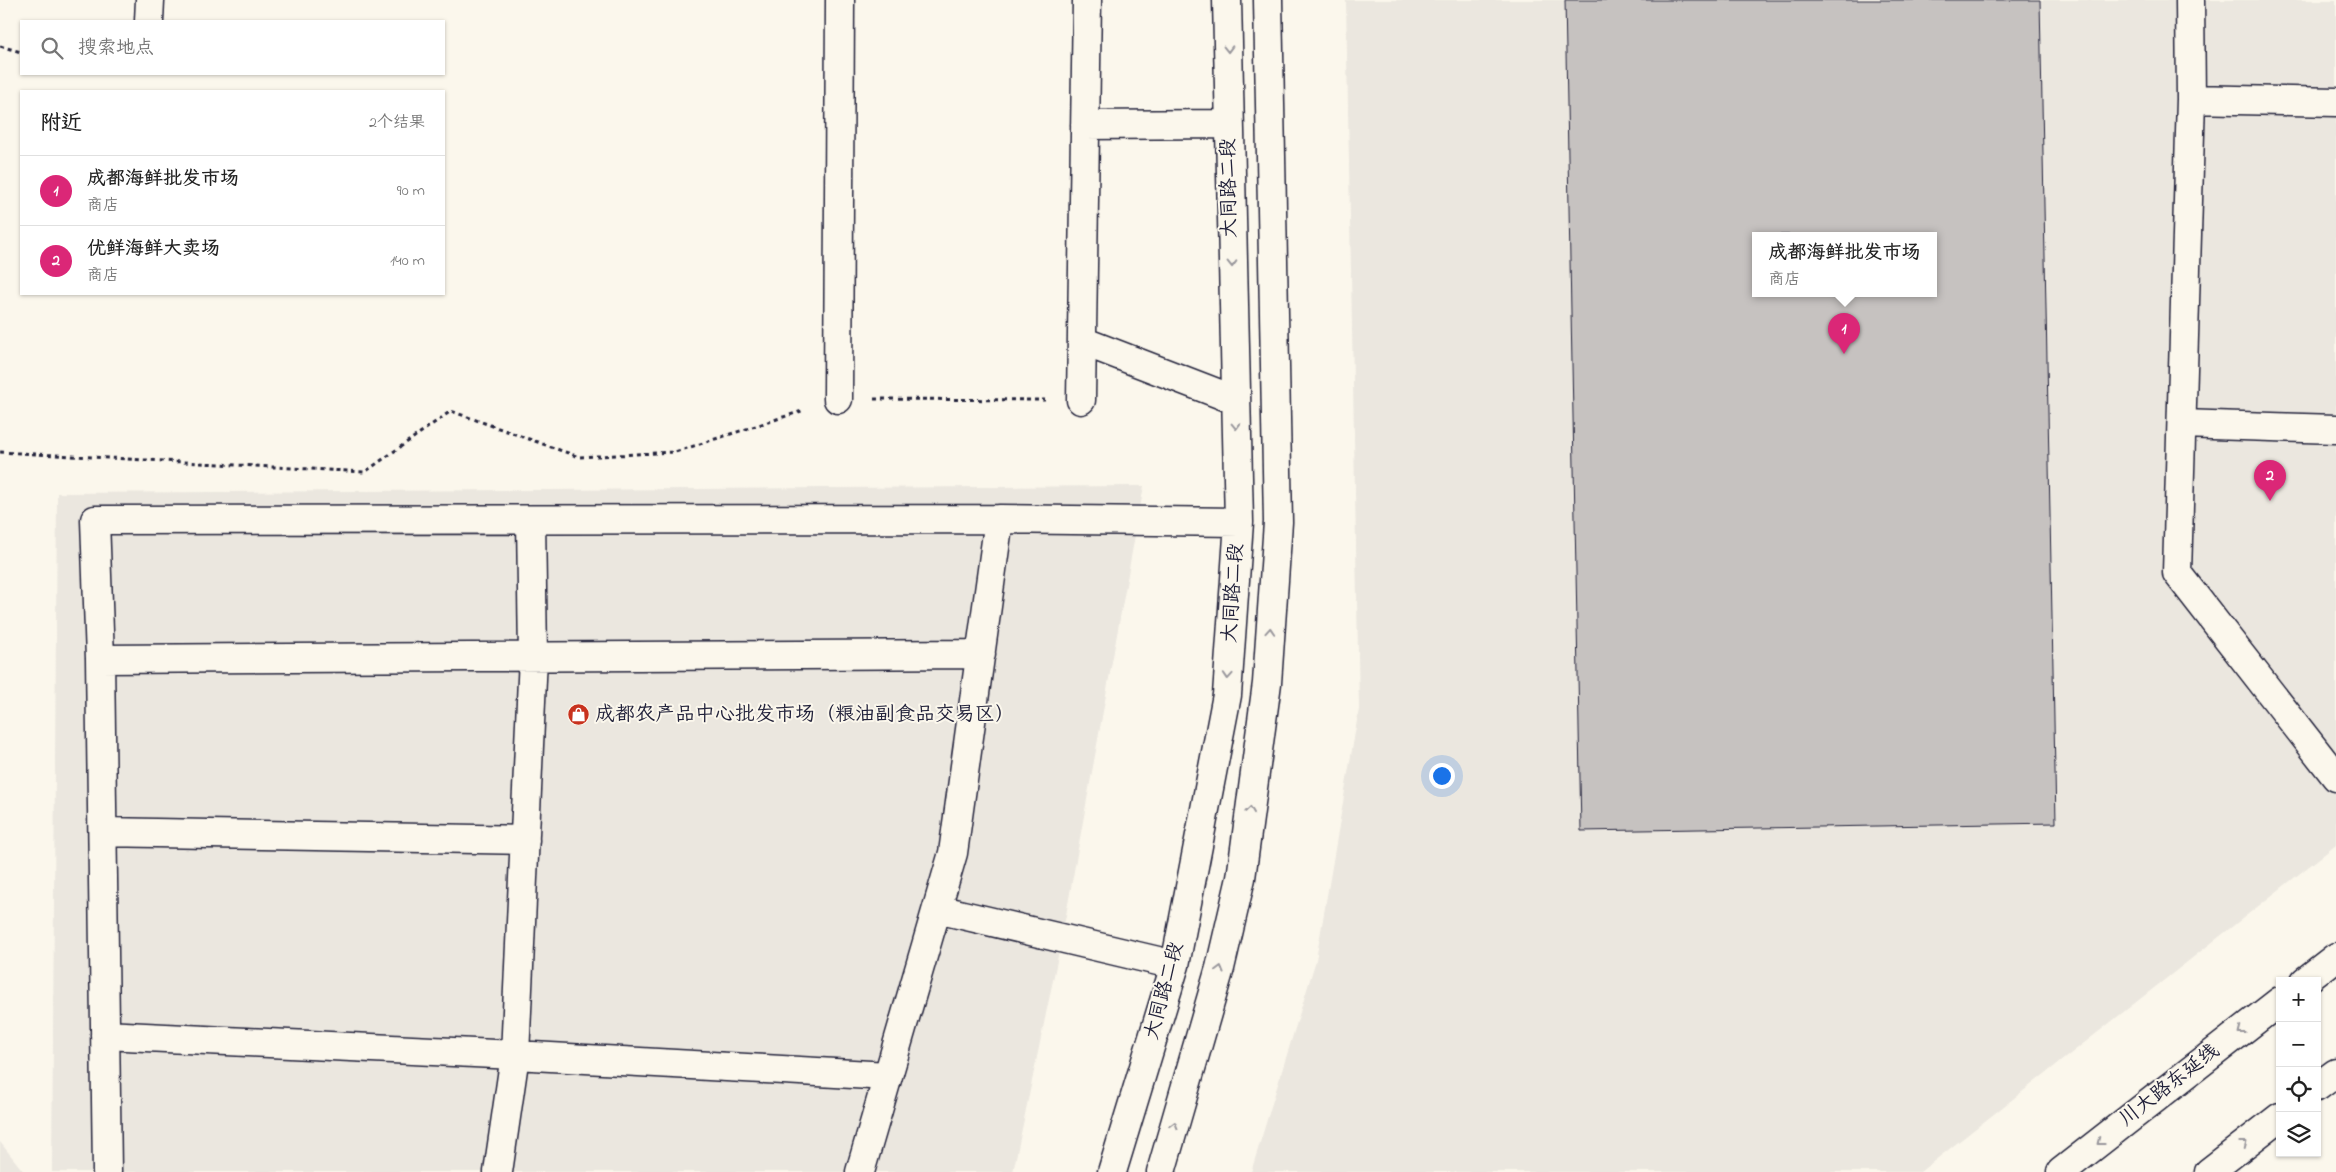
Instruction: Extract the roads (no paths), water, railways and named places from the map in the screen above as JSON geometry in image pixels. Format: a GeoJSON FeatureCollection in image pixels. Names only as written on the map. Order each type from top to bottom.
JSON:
{"type":"FeatureCollection","features":[{"type":"Feature","properties":{"kind":"street"},"geometry":{"type":"LineString","coordinates":[[149,20],[150,0]]}},
{"type":"Feature","properties":{"kind":"street"},"geometry":{"type":"LineString","coordinates":[[838,399],[840,0]]}},
{"type":"Feature","properties":{"kind":"street"},"geometry":{"type":"LineString","coordinates":[[1081,400],[1087,0]]}},
{"type":"Feature","properties":{"kind":"street","name":"大同路二段"},"geometry":{"type":"LineString","coordinates":[[1112,1172],[1175,965],[1227,695],[1239,522],[1227,0]]}},
{"type":"Feature","properties":{"kind":"street","name":"大同路二段"},"geometry":{"type":"LineString","coordinates":[[1161,1172],[1220,968],[1241,878],[1267,683],[1278,522],[1268,0]]}},
{"type":"Feature","properties":{"kind":"street"},"geometry":{"type":"LineString","coordinates":[[2190,0],[2191,99],[2178,573],[2335,775]]}},
{"type":"Feature","properties":{"kind":"street"},"geometry":{"type":"LineString","coordinates":[[2191,99],[2336,102]]}},
{"type":"Feature","properties":{"kind":"street"},"geometry":{"type":"LineString","coordinates":[[1085,125],[1229,124]]}},
{"type":"Feature","properties":{"kind":"street"},"geometry":{"type":"LineString","coordinates":[[1082,341],[1235,400]]}},
{"type":"Feature","properties":{"kind":"street"},"geometry":{"type":"LineString","coordinates":[[2182,424],[2336,429]]}},
{"type":"Feature","properties":{"kind":"street"},"geometry":{"type":"LineString","coordinates":[[107,1172],[100,659],[95,520],[999,519],[1239,522]]}},
{"type":"Feature","properties":{"kind":"street"},"geometry":{"type":"LineString","coordinates":[[860,1172],[953,853],[999,519]]}},
{"type":"Feature","properties":{"kind":"street"},"geometry":{"type":"LineString","coordinates":[[498,1172],[515,1055],[534,657],[531,520]]}},
{"type":"Feature","properties":{"kind":"street"},"geometry":{"type":"LineString","coordinates":[[100,659],[981,654]]}},
{"type":"Feature","properties":{"kind":"street"},"geometry":{"type":"LineString","coordinates":[[103,832],[525,840]]}},
{"type":"Feature","properties":{"kind":"street"},"geometry":{"type":"LineString","coordinates":[[937,910],[1175,965]]}},
{"type":"Feature","properties":{"kind":"street"},"geometry":{"type":"LineString","coordinates":[[2310,977],[2336,957]]}},
{"type":"Feature","properties":{"kind":"street","name":"川大路东延线"},"geometry":{"type":"LineString","coordinates":[[2061,1172],[2276,1004]]}},
{"type":"Feature","properties":{"kind":"street"},"geometry":{"type":"LineString","coordinates":[[105,1035],[888,1076]]}},
{"type":"Feature","properties":{"kind":"street"},"geometry":{"type":"LineString","coordinates":[[2321,1085],[2336,1073]]}},
{"type":"Feature","properties":{"kind":"street"},"geometry":{"type":"LineString","coordinates":[[2209,1172],[2276,1120]]}},
{"type":"Feature","properties":{"kind":"place","name":"成都海鲜批发市场"},"geometry":{"type":"Point","coordinates":[1844,354]}},
{"type":"Feature","properties":{"kind":"place","name":"优鲜海鲜大卖场"},"geometry":{"type":"Point","coordinates":[2270,501]}},
{"type":"Feature","properties":{"kind":"place","name":"成都农产品中心批发市场（粮油副食品交易区）"},"geometry":{"type":"Point","coordinates":[579,715]}}]}
